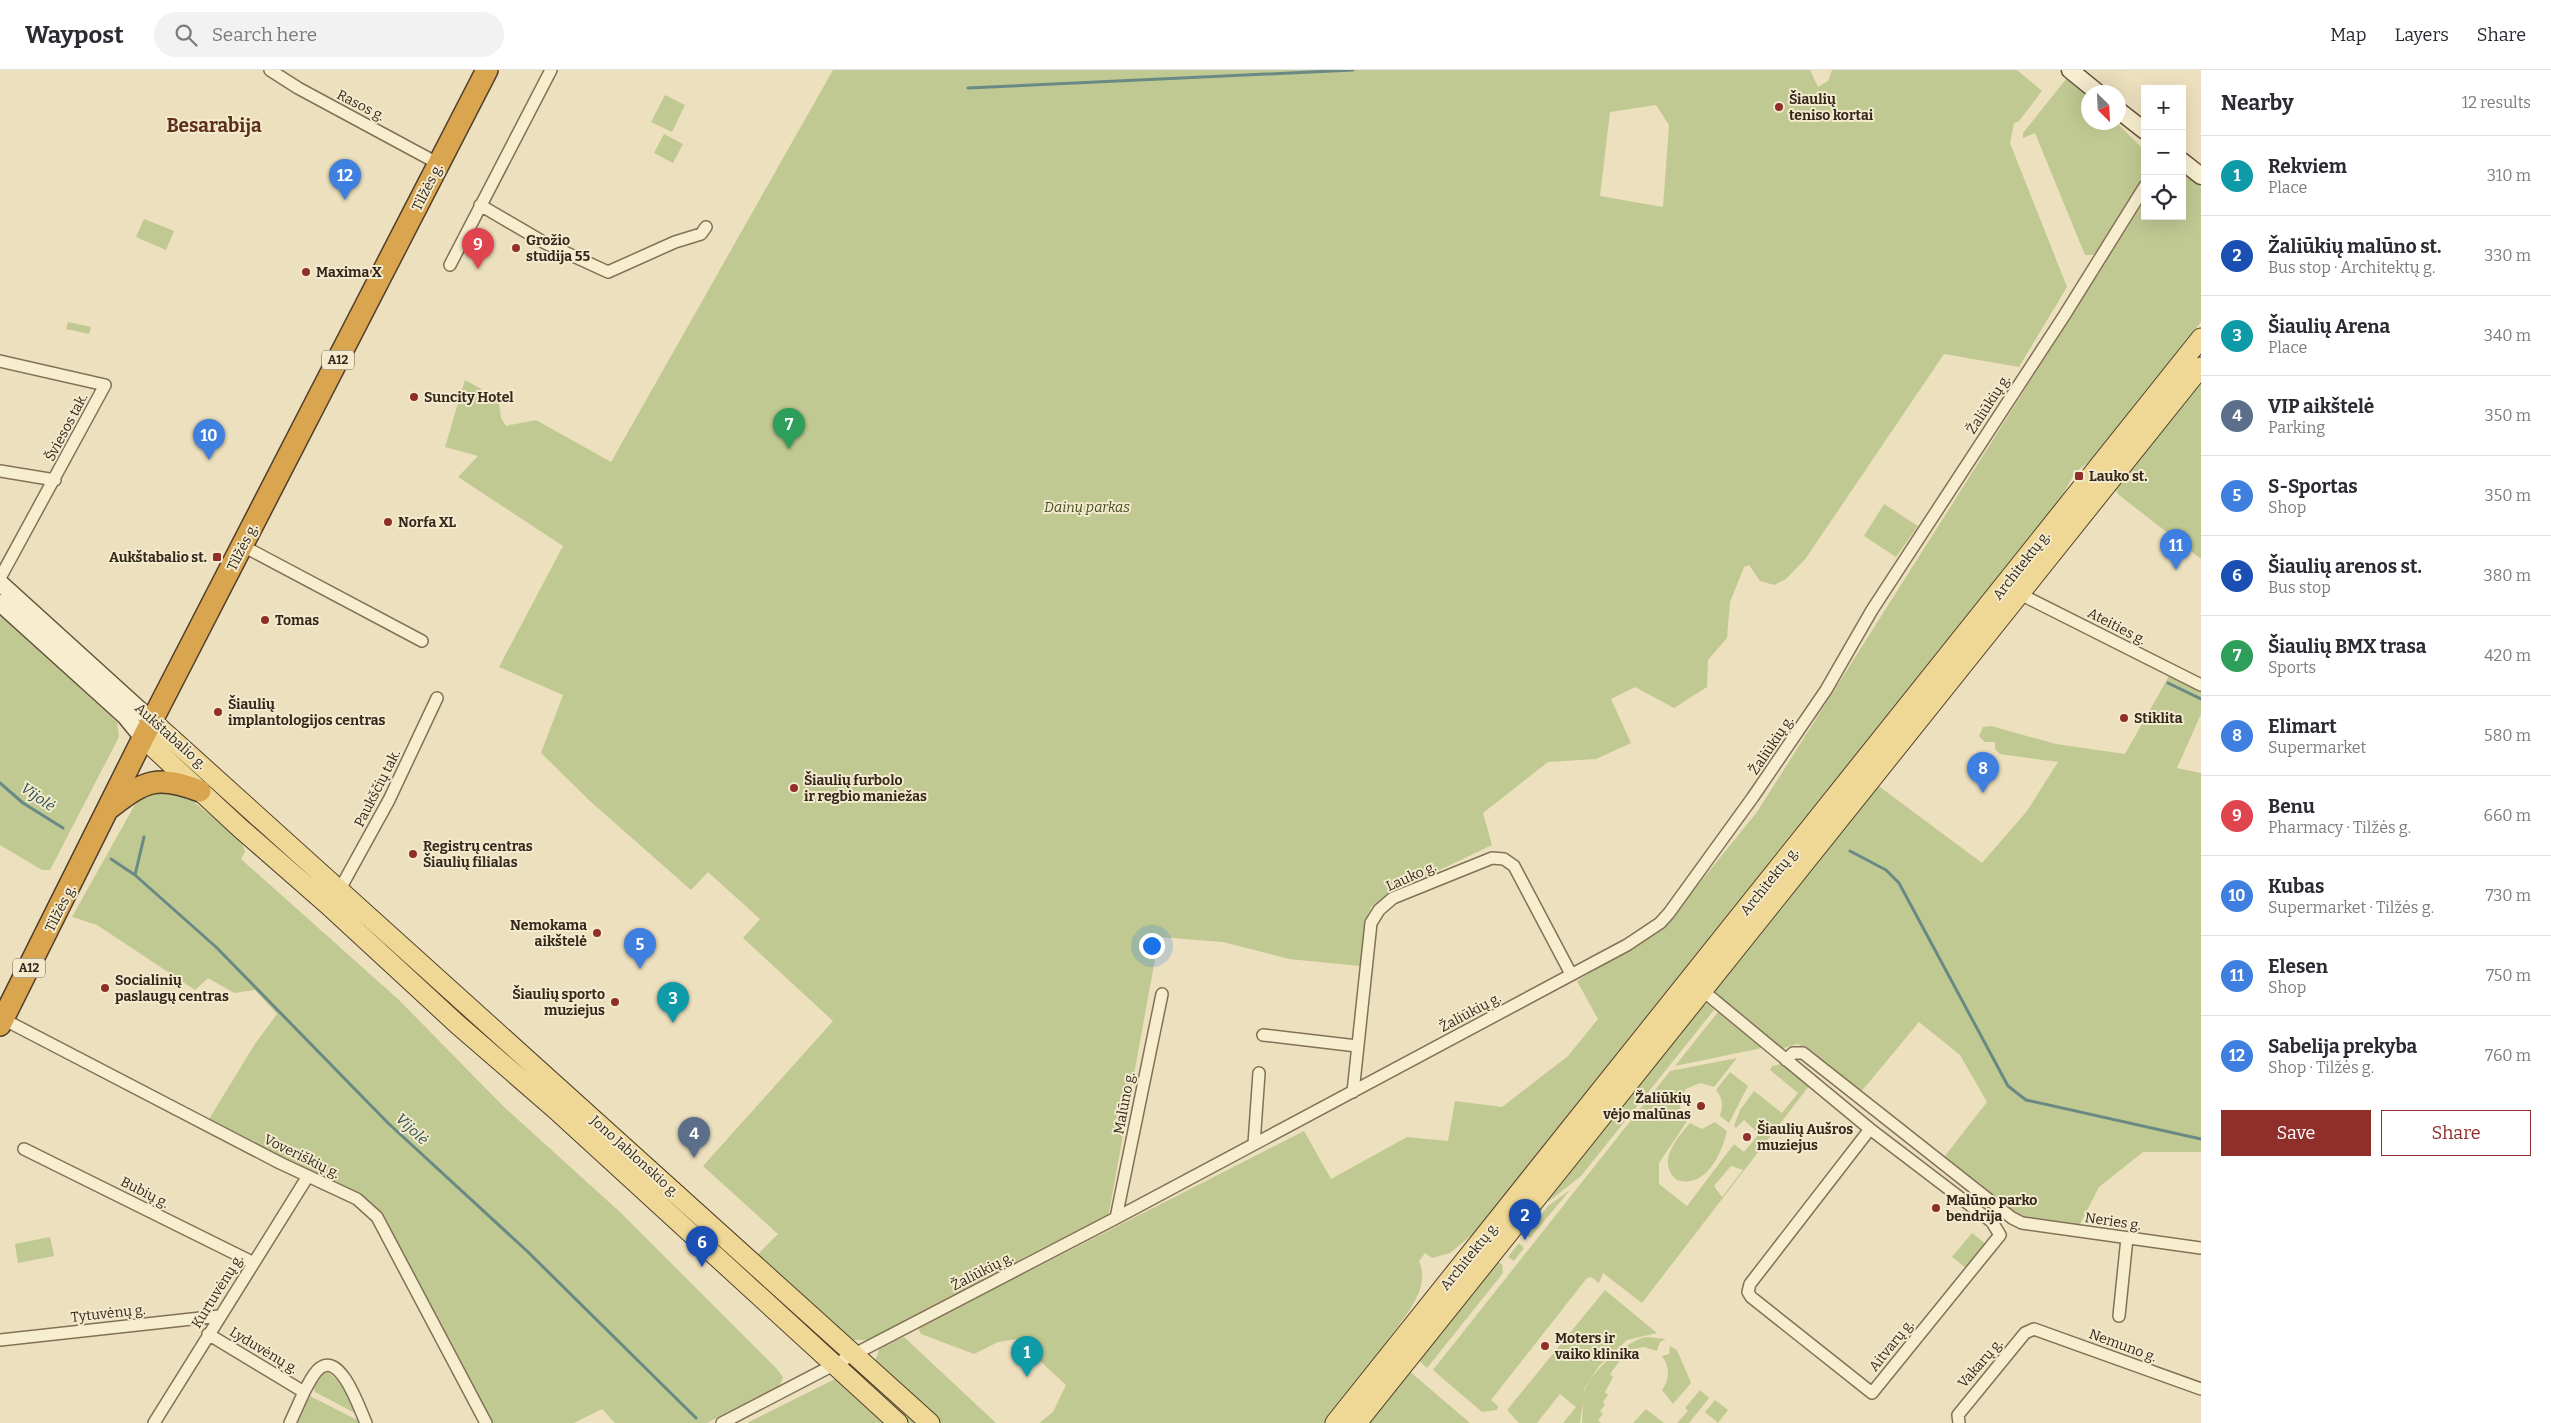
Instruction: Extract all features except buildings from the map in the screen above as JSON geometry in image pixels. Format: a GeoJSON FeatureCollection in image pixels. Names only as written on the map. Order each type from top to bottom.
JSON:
{"type":"FeatureCollection","features":[{"type":"Feature","properties":{"kind":"highway","name":"Tilžės g."},"geometry":{"type":"LineString","coordinates":[[1,1022],[148,730],[487,70]]}},
{"type":"Feature","properties":{"kind":"highway"},"geometry":{"type":"LineString","coordinates":[[108,809],[150,782],[179,783],[200,791]]}},
{"type":"Feature","properties":{"kind":"main road"},"geometry":{"type":"LineString","coordinates":[[2070,70],[2088,85]]}},
{"type":"Feature","properties":{"kind":"main road"},"geometry":{"type":"LineString","coordinates":[[2126,116],[2144,130]]}},
{"type":"Feature","properties":{"kind":"main road"},"geometry":{"type":"LineString","coordinates":[[2186,165],[2201,176]]}},
{"type":"Feature","properties":{"kind":"main road","name":"Architektų g."},"geometry":{"type":"LineString","coordinates":[[1349,1419],[2012,589],[2201,338]]}},
{"type":"Feature","properties":{"kind":"main road","name":"Architektų g."},"geometry":{"type":"LineString","coordinates":[[2012,589],[2201,366]]}},
{"type":"Feature","properties":{"kind":"main road","name":"Aukštabalio g."},"geometry":{"type":"LineString","coordinates":[[0,584],[148,730],[200,791],[327,904]]}},
{"type":"Feature","properties":{"kind":"main road","name":"Aukštabalio g."},"geometry":{"type":"LineString","coordinates":[[0,603],[125,716],[148,730],[340,889]]}},
{"type":"Feature","properties":{"kind":"main road","name":"Architektų g."},"geometry":{"type":"LineString","coordinates":[[1608,1095],[1702,990],[1787,871]]}},
{"type":"Feature","properties":{"kind":"main road"},"geometry":{"type":"LineString","coordinates":[[327,904],[340,889]]}},
{"type":"Feature","properties":{"kind":"main road","name":"Jono Jablonskio g."},"geometry":{"type":"LineString","coordinates":[[340,889],[930,1423]]}},
{"type":"Feature","properties":{"kind":"main road","name":"Jono Jablonskio g."},"geometry":{"type":"LineString","coordinates":[[327,904],[898,1423]]}},
{"type":"Feature","properties":{"kind":"street","name":"Rasos g."},"geometry":{"type":"LineString","coordinates":[[272,70],[298,88],[439,164]]}},
{"type":"Feature","properties":{"kind":"street"},"geometry":{"type":"LineString","coordinates":[[450,265],[551,70]]}},
{"type":"Feature","properties":{"kind":"street","name":"Žaliūkių g."},"geometry":{"type":"LineString","coordinates":[[722,1423],[1353,1092],[1627,945],[1660,923],[1692,882],[1826,690],[1872,610],[2064,316],[2141,192]]}},
{"type":"Feature","properties":{"kind":"street"},"geometry":{"type":"LineString","coordinates":[[480,205],[545,243],[608,272],[675,242],[701,234],[706,227]]}},
{"type":"Feature","properties":{"kind":"street","name":"Šviesos tak."},"geometry":{"type":"LineString","coordinates":[[0,361],[105,384],[55,480],[0,578]]}},
{"type":"Feature","properties":{"kind":"street"},"geometry":{"type":"LineString","coordinates":[[0,471],[55,480]]}},
{"type":"Feature","properties":{"kind":"street"},"geometry":{"type":"LineString","coordinates":[[243,546],[422,641]]}},
{"type":"Feature","properties":{"kind":"street","name":"Ateities g."},"geometry":{"type":"LineString","coordinates":[[2012,589],[2201,685]]}},
{"type":"Feature","properties":{"kind":"street","name":"Paukščių tak."},"geometry":{"type":"LineString","coordinates":[[340,889],[389,800],[438,698]]}},
{"type":"Feature","properties":{"kind":"street","name":"Lauko g."},"geometry":{"type":"LineString","coordinates":[[1353,1092],[1371,923],[1379,910],[1393,898],[1492,858],[1504,859],[1514,866],[1571,974]]}},
{"type":"Feature","properties":{"kind":"street","name":"Aitvarų g."},"geometry":{"type":"LineString","coordinates":[[1702,990],[1870,1129],[1882,1136],[1992,1222],[2000,1235],[1872,1393],[1751,1297],[1748,1292],[1750,1284],[1870,1129]]}},
{"type":"Feature","properties":{"kind":"street","name":"Malūno g."},"geometry":{"type":"LineString","coordinates":[[1116,1218],[1162,994]]}},
{"type":"Feature","properties":{"kind":"street","name":"Voveriškių g."},"geometry":{"type":"LineString","coordinates":[[1,1022],[357,1199],[377,1217],[486,1423]]}},
{"type":"Feature","properties":{"kind":"street"},"geometry":{"type":"LineString","coordinates":[[1263,1035],[1357,1046]]}},
{"type":"Feature","properties":{"kind":"street","name":"Neries g."},"geometry":{"type":"LineString","coordinates":[[1786,1060],[1793,1053],[1803,1053],[2004,1212],[2022,1223],[2201,1248]]}},
{"type":"Feature","properties":{"kind":"street"},"geometry":{"type":"LineString","coordinates":[[1254,1144],[1259,1073]]}},
{"type":"Feature","properties":{"kind":"street","name":"Bubių g."},"geometry":{"type":"LineString","coordinates":[[24,1149],[252,1262]]}},
{"type":"Feature","properties":{"kind":"street","name":"Kurtuvėnų g."},"geometry":{"type":"LineString","coordinates":[[154,1423],[252,1262],[308,1176]]}},
{"type":"Feature","properties":{"kind":"street"},"geometry":{"type":"LineString","coordinates":[[2119,1316],[2127,1238]]}},
{"type":"Feature","properties":{"kind":"street","name":"Tytuvėnų g."},"geometry":{"type":"LineString","coordinates":[[0,1340],[219,1316]]}},
{"type":"Feature","properties":{"kind":"street","name":"Nemuno g."},"geometry":{"type":"LineString","coordinates":[[2034,1329],[2201,1390]]}},
{"type":"Feature","properties":{"kind":"street","name":"Vakarų g."},"geometry":{"type":"LineString","coordinates":[[1960,1423],[1958,1415],[1968,1400],[2025,1333],[2034,1329]]}},
{"type":"Feature","properties":{"kind":"street","name":"Lyduvėnų g."},"geometry":{"type":"LineString","coordinates":[[208,1334],[304,1392]]}},
{"type":"Feature","properties":{"kind":"street","name":"Lyduvėnų g."},"geometry":{"type":"LineString","coordinates":[[290,1423],[304,1392],[319,1369],[327,1366],[335,1368],[344,1376],[366,1423]]}},
{"type":"Feature","properties":{"kind":"green space","name":"Dainų parkas"},"geometry":{"type":"Polygon","coordinates":[[[833,70],[1810,70],[1818,87],[1828,81],[1832,70],[2017,70],[2042,91],[2019,121],[2014,123],[2010,143],[2067,287],[2019,367],[1944,354],[1806,558],[1786,579],[1774,585],[1760,581],[1749,565],[1744,567],[1730,602],[1727,638],[1708,660],[1707,687],[1674,708],[1635,687],[1611,699],[1631,743],[1596,759],[1548,762],[1483,813],[1492,845],[1404,887],[1371,907],[1365,922],[1360,966],[1289,959],[1223,942],[1159,937],[1108,1218],[870,1340],[850,1340],[755,1257],[778,1234],[703,1166],[833,1021],[743,938],[760,919],[708,872],[691,890],[591,802],[541,753],[563,695],[499,667],[563,546],[458,477],[478,456],[445,447],[465,380],[501,400],[499,404],[501,418],[506,426],[536,420],[611,462],[833,70]],[[1656,105],[1610,112],[1600,196],[1663,207],[1669,125],[1656,105]]]}},
{"type":"Feature","properties":{"kind":"green space"},"geometry":{"type":"Polygon","coordinates":[[[2067,78],[2081,89],[2081,130],[2124,130],[2141,147],[2141,180],[2094,255],[2085,255],[2035,133],[2023,138],[2023,133],[2067,78]]]}},
{"type":"Feature","properties":{"kind":"green space"},"geometry":{"type":"Polygon","coordinates":[[[665,95],[685,105],[672,132],[651,122],[665,95]]]}},
{"type":"Feature","properties":{"kind":"green space"},"geometry":{"type":"Polygon","coordinates":[[[664,134],[683,144],[673,163],[654,153],[664,134]]]}},
{"type":"Feature","properties":{"kind":"green space"},"geometry":{"type":"Polygon","coordinates":[[[2186,174],[2201,187],[2201,322],[2104,449],[2075,473],[2055,508],[1475,1232],[1450,1253],[1432,1258],[1425,1253],[1419,1261],[1422,1281],[1413,1305],[1327,1423],[1039,1423],[1053,1412],[1066,1385],[1016,1339],[998,1342],[974,1354],[921,1334],[918,1328],[1304,1131],[1331,1179],[1407,1137],[1448,1141],[1455,1101],[1502,1107],[1568,1056],[1598,1019],[1577,981],[1663,928],[1757,812],[2141,206],[2141,220],[2186,220],[2186,174]]]}},
{"type":"Feature","properties":{"kind":"green space"},"geometry":{"type":"Polygon","coordinates":[[[144,219],[174,231],[166,250],[136,237],[144,219]]]}},
{"type":"Feature","properties":{"kind":"green space"},"geometry":{"type":"Polygon","coordinates":[[[68,322],[91,327],[89,334],[66,329],[68,322]]]}},
{"type":"Feature","properties":{"kind":"green space"},"geometry":{"type":"Polygon","coordinates":[[[2201,377],[2201,559],[2119,495],[2113,486],[2168,424],[2179,404],[2201,377]]]}},
{"type":"Feature","properties":{"kind":"green space"},"geometry":{"type":"Polygon","coordinates":[[[1884,504],[1918,526],[1896,557],[1864,536],[1884,504]]]}},
{"type":"Feature","properties":{"kind":"green space"},"geometry":{"type":"Polygon","coordinates":[[[0,615],[117,722],[119,737],[50,870],[42,870],[0,845],[0,615]]]}},
{"type":"Feature","properties":{"kind":"green space"},"geometry":{"type":"Polygon","coordinates":[[[2169,676],[2201,690],[2201,714],[2177,768],[2201,773],[2201,1152],[2143,1152],[2099,1187],[2078,1228],[2022,1217],[2000,1204],[1945,1156],[1987,1102],[1960,1055],[1919,1022],[1861,1092],[1798,1044],[1780,1049],[1714,996],[1713,987],[1876,784],[1982,863],[2027,811],[2058,762],[2000,754],[1995,749],[1995,742],[1985,742],[1979,736],[1983,727],[1991,726],[2056,744],[2125,754],[2169,676]]]}},
{"type":"Feature","properties":{"kind":"green space"},"geometry":{"type":"Polygon","coordinates":[[[173,753],[270,836],[300,865],[276,850],[173,753]]]}},
{"type":"Feature","properties":{"kind":"green space"},"geometry":{"type":"Polygon","coordinates":[[[152,788],[183,793],[242,841],[245,852],[241,859],[399,1000],[503,1106],[621,1213],[776,1368],[783,1377],[777,1389],[757,1397],[707,1423],[615,1423],[602,1409],[574,1423],[486,1423],[377,1217],[357,1199],[206,1124],[255,1044],[277,1014],[255,990],[234,993],[208,978],[195,990],[97,925],[72,917],[138,799],[152,788]]]}},
{"type":"Feature","properties":{"kind":"green space"},"geometry":{"type":"Polygon","coordinates":[[[1708,1004],[1714,1010],[1581,1176],[1548,1202],[1551,1191],[1697,1007],[1708,1004]]]}},
{"type":"Feature","properties":{"kind":"green space"},"geometry":{"type":"Polygon","coordinates":[[[1718,1012],[1762,1048],[1675,1066],[1718,1012]]]}},
{"type":"Feature","properties":{"kind":"green space"},"geometry":{"type":"Polygon","coordinates":[[[1737,1058],[1714,1087],[1700,1083],[1686,1089],[1680,1105],[1687,1121],[1659,1163],[1659,1184],[1687,1206],[1734,1144],[1744,1152],[1759,1134],[1744,1120],[1736,1128],[1734,1126],[1740,1110],[1754,1091],[1782,1113],[1798,1093],[1770,1070],[1772,1066],[1782,1064],[1809,1086],[1642,1303],[1603,1273],[1599,1283],[1591,1277],[1587,1278],[1491,1400],[1498,1406],[1497,1410],[1482,1412],[1433,1370],[1670,1071],[1737,1058]],[[1731,1166],[1714,1186],[1722,1197],[1743,1170],[1731,1166]]]}},
{"type":"Feature","properties":{"kind":"green space"},"geometry":{"type":"Polygon","coordinates":[[[1730,1072],[1748,1086],[1729,1123],[1720,1116],[1722,1102],[1716,1090],[1730,1072]]]}},
{"type":"Feature","properties":{"kind":"green space"},"geometry":{"type":"Polygon","coordinates":[[[1715,1122],[1727,1131],[1717,1159],[1704,1174],[1696,1179],[1687,1181],[1677,1180],[1668,1166],[1668,1159],[1670,1151],[1679,1136],[1690,1123],[1702,1129],[1715,1122]]]}},
{"type":"Feature","properties":{"kind":"green space"},"geometry":{"type":"Polygon","coordinates":[[[1570,1190],[1530,1238],[1526,1234],[1548,1206],[1570,1190]]]}},
{"type":"Feature","properties":{"kind":"green space"},"geometry":{"type":"Polygon","coordinates":[[[1972,1233],[1986,1244],[1966,1268],[1952,1257],[1972,1233]]]}},
{"type":"Feature","properties":{"kind":"green space"},"geometry":{"type":"Polygon","coordinates":[[[50,1237],[54,1256],[18,1263],[15,1244],[50,1237]]]}},
{"type":"Feature","properties":{"kind":"green space"},"geometry":{"type":"Polygon","coordinates":[[[1519,1243],[1524,1248],[1514,1261],[1508,1257],[1519,1243]]]}},
{"type":"Feature","properties":{"kind":"green space"},"geometry":{"type":"Polygon","coordinates":[[[1496,1261],[1502,1264],[1503,1273],[1427,1368],[1417,1359],[1496,1261]]]}},
{"type":"Feature","properties":{"kind":"green space"},"geometry":{"type":"Polygon","coordinates":[[[1605,1290],[1657,1333],[1627,1340],[1599,1366],[1585,1387],[1580,1423],[1563,1423],[1576,1407],[1560,1394],[1537,1423],[1519,1423],[1507,1410],[1605,1290]]]}},
{"type":"Feature","properties":{"kind":"green space"},"geometry":{"type":"Polygon","coordinates":[[[904,1337],[996,1423],[940,1423],[879,1367],[875,1361],[880,1347],[904,1337]]]}},
{"type":"Feature","properties":{"kind":"green space"},"geometry":{"type":"Polygon","coordinates":[[[1645,1337],[1666,1339],[1660,1342],[1657,1351],[1644,1347],[1628,1350],[1610,1374],[1613,1377],[1605,1392],[1608,1395],[1603,1402],[1605,1405],[1600,1411],[1603,1414],[1598,1420],[1601,1423],[1582,1423],[1584,1395],[1590,1380],[1611,1357],[1629,1344],[1645,1337]]]}},
{"type":"Feature","properties":{"kind":"green space"},"geometry":{"type":"Polygon","coordinates":[[[1670,1346],[1677,1350],[1691,1383],[1673,1404],[1662,1390],[1668,1368],[1662,1356],[1669,1354],[1670,1346]]]}},
{"type":"Feature","properties":{"kind":"green space"},"geometry":{"type":"Polygon","coordinates":[[[853,1362],[921,1423],[907,1423],[847,1366],[853,1362]]]}},
{"type":"Feature","properties":{"kind":"green space"},"geometry":{"type":"Polygon","coordinates":[[[1408,1370],[1470,1423],[1367,1423],[1408,1370]]]}},
{"type":"Feature","properties":{"kind":"green space"},"geometry":{"type":"Polygon","coordinates":[[[325,1371],[332,1375],[341,1385],[357,1414],[315,1392],[314,1387],[325,1371]]]}},
{"type":"Feature","properties":{"kind":"green space"},"geometry":{"type":"Polygon","coordinates":[[[837,1378],[888,1423],[747,1423],[837,1378]]]}},
{"type":"Feature","properties":{"kind":"green space"},"geometry":{"type":"Polygon","coordinates":[[[1700,1390],[1709,1398],[1689,1423],[1677,1423],[1688,1411],[1685,1408],[1700,1390]]]}},
{"type":"Feature","properties":{"kind":"green space"},"geometry":{"type":"Polygon","coordinates":[[[310,1396],[359,1421],[361,1423],[297,1423],[310,1396]]]}},
{"type":"Feature","properties":{"kind":"green space"},"geometry":{"type":"Polygon","coordinates":[[[1715,1400],[1728,1410],[1718,1423],[1705,1412],[1715,1400]]]}},
{"type":"Feature","properties":{"kind":"green space"},"geometry":{"type":"Polygon","coordinates":[[[1646,1409],[1664,1423],[1633,1423],[1646,1409]]]}},
{"type":"Feature","properties":{"kind":"waterway"},"geometry":{"type":"LineString","coordinates":[[968,88],[1353,70]]}},
{"type":"Feature","properties":{"kind":"waterway"},"geometry":{"type":"LineString","coordinates":[[2168,683],[2201,699]]}},
{"type":"Feature","properties":{"kind":"waterway","name":"Vijolė"},"geometry":{"type":"LineString","coordinates":[[0,783],[23,803],[63,828]]}},
{"type":"Feature","properties":{"kind":"waterway"},"geometry":{"type":"LineString","coordinates":[[135,875],[144,837]]}},
{"type":"Feature","properties":{"kind":"waterway"},"geometry":{"type":"LineString","coordinates":[[1850,851],[1886,870],[1899,883],[2008,1086],[2026,1100],[2201,1139]]}},
{"type":"Feature","properties":{"kind":"waterway","name":"Vijolė"},"geometry":{"type":"LineString","coordinates":[[111,859],[135,875],[216,947],[388,1123],[527,1251],[696,1418]]}},
{"type":"Feature","properties":{"kind":"place","name":"Šiaulių teniso kortai"},"geometry":{"type":"Point","coordinates":[1779,107]}},
{"type":"Feature","properties":{"kind":"place","name":"Sabelija prekyba"},"geometry":{"type":"Point","coordinates":[345,200]}},
{"type":"Feature","properties":{"kind":"place","name":"Grožio studija 55"},"geometry":{"type":"Point","coordinates":[516,248]}},
{"type":"Feature","properties":{"kind":"place","name":"Benu"},"geometry":{"type":"Point","coordinates":[478,269]}},
{"type":"Feature","properties":{"kind":"place","name":"Maxima X"},"geometry":{"type":"Point","coordinates":[306,272]}},
{"type":"Feature","properties":{"kind":"place","name":"Suncity Hotel"},"geometry":{"type":"Point","coordinates":[414,397]}},
{"type":"Feature","properties":{"kind":"place","name":"Šiaulių BMX trasa"},"geometry":{"type":"Point","coordinates":[789,449]}},
{"type":"Feature","properties":{"kind":"place","name":"Kubas"},"geometry":{"type":"Point","coordinates":[209,460]}},
{"type":"Feature","properties":{"kind":"place","name":"Lauko st."},"geometry":{"type":"Point","coordinates":[2079,476]}},
{"type":"Feature","properties":{"kind":"place","name":"Norfa XL"},"geometry":{"type":"Point","coordinates":[388,522]}},
{"type":"Feature","properties":{"kind":"place","name":"Aukštabalio st."},"geometry":{"type":"Point","coordinates":[217,557]}},
{"type":"Feature","properties":{"kind":"place","name":"Elesen"},"geometry":{"type":"Point","coordinates":[2176,570]}},
{"type":"Feature","properties":{"kind":"place","name":"Tomas"},"geometry":{"type":"Point","coordinates":[265,620]}},
{"type":"Feature","properties":{"kind":"place","name":"Šiaulių implantologijos centras"},"geometry":{"type":"Point","coordinates":[218,712]}},
{"type":"Feature","properties":{"kind":"place","name":"Stiklita"},"geometry":{"type":"Point","coordinates":[2124,718]}},
{"type":"Feature","properties":{"kind":"place","name":"Šiaulių furbolo ir regbio maniežas"},"geometry":{"type":"Point","coordinates":[794,788]}},
{"type":"Feature","properties":{"kind":"place","name":"Elimart"},"geometry":{"type":"Point","coordinates":[1983,793]}},
{"type":"Feature","properties":{"kind":"place","name":"Registrų centras Šiaulių filialas"},"geometry":{"type":"Point","coordinates":[413,854]}},
{"type":"Feature","properties":{"kind":"place","name":"Nemokama aikštelė"},"geometry":{"type":"Point","coordinates":[597,933]}},
{"type":"Feature","properties":{"kind":"place","name":"S-Sportas"},"geometry":{"type":"Point","coordinates":[640,969]}},
{"type":"Feature","properties":{"kind":"place","name":"Socialinių paslaugų centras"},"geometry":{"type":"Point","coordinates":[105,988]}},
{"type":"Feature","properties":{"kind":"place","name":"Šiaulių sporto muziejus"},"geometry":{"type":"Point","coordinates":[615,1002]}},
{"type":"Feature","properties":{"kind":"place","name":"Šiaulių Arena"},"geometry":{"type":"Point","coordinates":[673,1023]}},
{"type":"Feature","properties":{"kind":"place","name":"Žaliūkių vėjo malūnas"},"geometry":{"type":"Point","coordinates":[1701,1106]}},
{"type":"Feature","properties":{"kind":"place","name":"Šiaulių Aušros muziejus"},"geometry":{"type":"Point","coordinates":[1747,1137]}},
{"type":"Feature","properties":{"kind":"place","name":"VIP aikštelė"},"geometry":{"type":"Point","coordinates":[694,1158]}},
{"type":"Feature","properties":{"kind":"place","name":"Malūno parko bendrija"},"geometry":{"type":"Point","coordinates":[1936,1208]}},
{"type":"Feature","properties":{"kind":"place","name":"Žaliūkių malūno st."},"geometry":{"type":"Point","coordinates":[1525,1240]}},
{"type":"Feature","properties":{"kind":"place","name":"Šiaulių arenos st."},"geometry":{"type":"Point","coordinates":[702,1267]}},
{"type":"Feature","properties":{"kind":"place","name":"Moters ir vaiko klinika"},"geometry":{"type":"Point","coordinates":[1545,1346]}},
{"type":"Feature","properties":{"kind":"place","name":"Rekviem"},"geometry":{"type":"Point","coordinates":[1027,1377]}},
{"type":"Feature","properties":{"kind":"district","name":"Besarabija"},"geometry":{"type":"Point","coordinates":[214,125]}}]}
